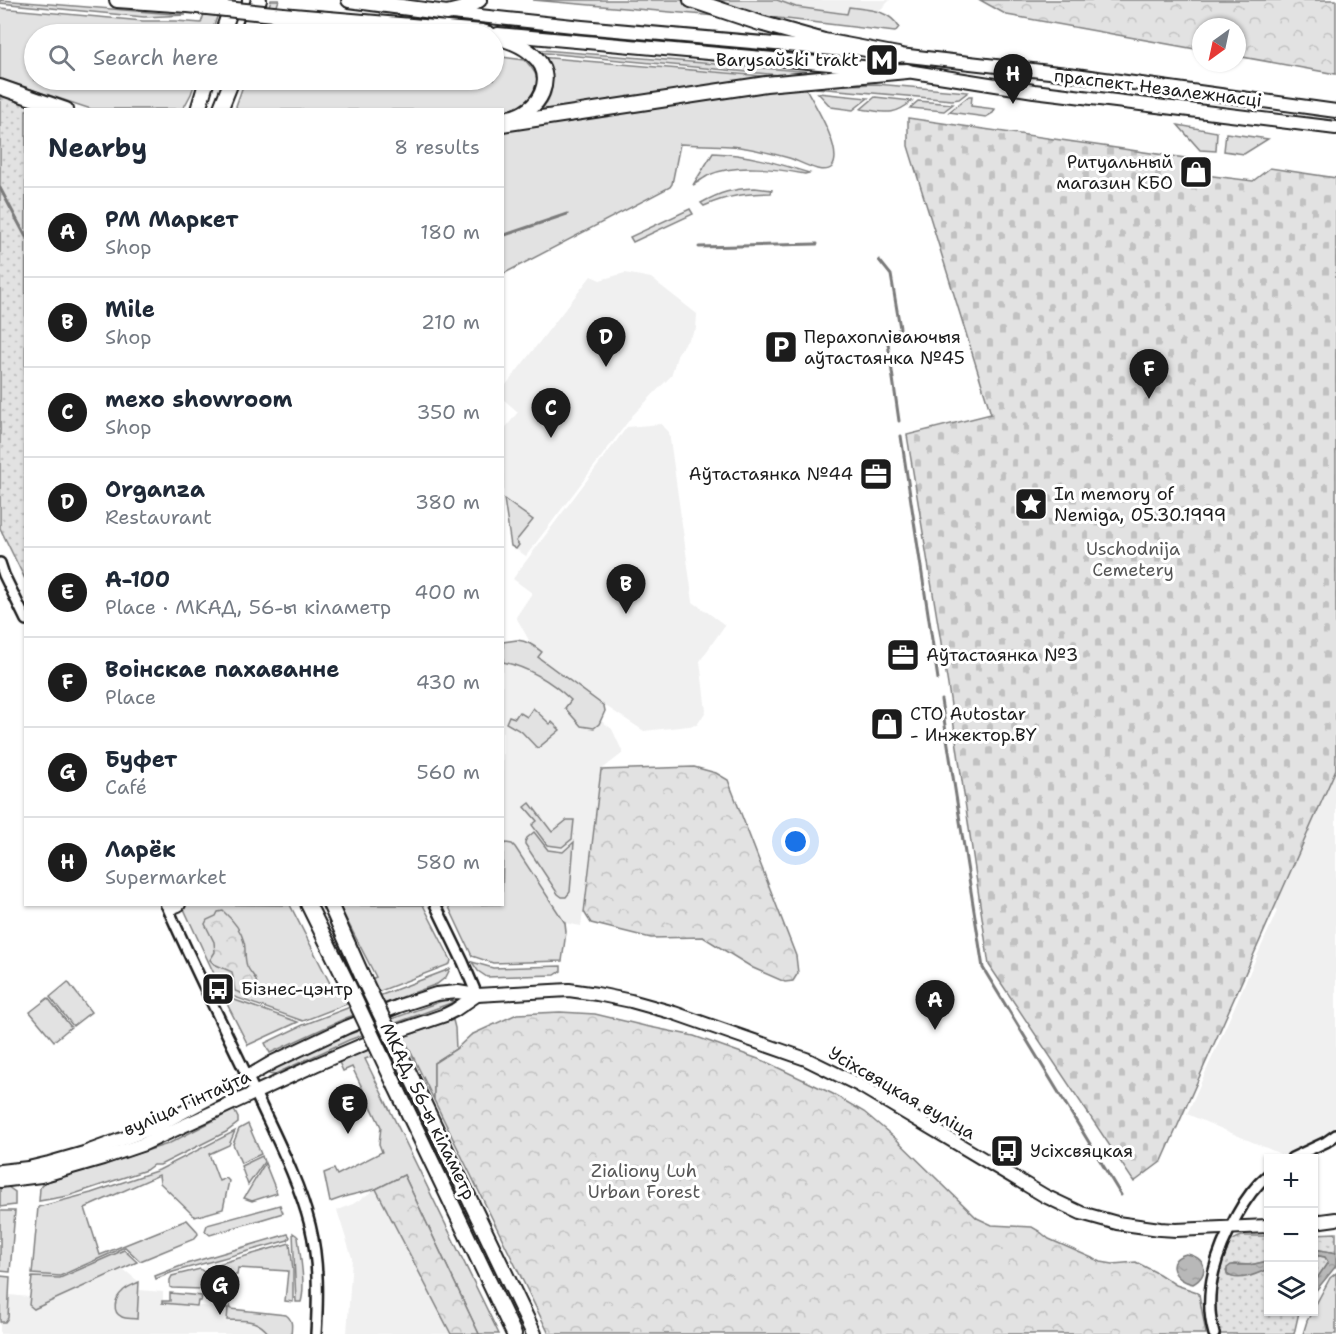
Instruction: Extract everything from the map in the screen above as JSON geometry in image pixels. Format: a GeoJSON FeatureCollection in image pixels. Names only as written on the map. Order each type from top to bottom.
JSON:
{"type":"FeatureCollection","features":[{"type":"Feature","properties":{"kind":"highway","name":"праспект Незалежнасці"},"geometry":{"type":"LineString","coordinates":[[117,0],[380,24]]}},
{"type":"Feature","properties":{"kind":"highway"},"geometry":{"type":"LineString","coordinates":[[226,24],[234,0]]}},
{"type":"Feature","properties":{"kind":"highway"},"geometry":{"type":"LineString","coordinates":[[251,24],[259,0]]}},
{"type":"Feature","properties":{"kind":"highway","name":"праспект Незалежнасці"},"geometry":{"type":"LineString","coordinates":[[349,0],[447,13]]}},
{"type":"Feature","properties":{"kind":"highway"},"geometry":{"type":"LineString","coordinates":[[447,13],[463,9],[479,0]]}},
{"type":"Feature","properties":{"kind":"highway"},"geometry":{"type":"LineString","coordinates":[[691,0],[824,41],[898,55]]}},
{"type":"Feature","properties":{"kind":"highway"},"geometry":{"type":"LineString","coordinates":[[504,39],[516,43],[532,54],[540,63],[545,80],[543,90],[531,108],[518,116],[504,118]]}},
{"type":"Feature","properties":{"kind":"highway"},"geometry":{"type":"LineString","coordinates":[[504,124],[766,84],[907,71]]}},
{"type":"Feature","properties":{"kind":"highway"},"geometry":{"type":"LineString","coordinates":[[0,87],[60,108]]}},
{"type":"Feature","properties":{"kind":"highway"},"geometry":{"type":"LineString","coordinates":[[190,108],[202,90]]}},
{"type":"Feature","properties":{"kind":"highway"},"geometry":{"type":"LineString","coordinates":[[199,108],[204,90]]}},
{"type":"Feature","properties":{"kind":"highway"},"geometry":{"type":"LineString","coordinates":[[221,108],[228,90]]}},
{"type":"Feature","properties":{"kind":"highway"},"geometry":{"type":"LineString","coordinates":[[232,90],[233,108]]}},
{"type":"Feature","properties":{"kind":"highway"},"geometry":{"type":"LineString","coordinates":[[45,103],[56,108]]}},
{"type":"Feature","properties":{"kind":"highway","name":"МКАД, 56-ы кіламетр"},"geometry":{"type":"LineString","coordinates":[[331,906],[363,978],[534,1334]]}},
{"type":"Feature","properties":{"kind":"highway","name":"МКАД, 56-ы кіламетр"},"geometry":{"type":"LineString","coordinates":[[309,907],[514,1334]]}},
{"type":"Feature","properties":{"kind":"main road","name":"праспект Незалежнасці"},"geometry":{"type":"LineString","coordinates":[[447,13],[898,55],[1076,75],[1336,111]]}},
{"type":"Feature","properties":{"kind":"main road","name":"праспект Незалежнасці"},"geometry":{"type":"LineString","coordinates":[[504,35],[907,71],[1034,91],[1336,128]]}},
{"type":"Feature","properties":{"kind":"main road","name":"Усіхсвяцкая вуліца"},"geometry":{"type":"LineString","coordinates":[[373,1017],[436,994],[458,992],[477,995],[569,990],[631,1001],[674,1013],[806,1059],[887,1101],[1045,1196],[1081,1213],[1117,1223],[1160,1229],[1264,1226]]}},
{"type":"Feature","properties":{"kind":"main road","name":"вуліца Гінтаўта"},"geometry":{"type":"LineString","coordinates":[[0,1181],[41,1176],[144,1144],[381,1037],[445,1015],[477,995]]}},
{"type":"Feature","properties":{"kind":"main road","name":"вуліца Гінтаўта"},"geometry":{"type":"LineString","coordinates":[[0,1171],[49,1163],[126,1138],[170,1119],[273,1062],[373,1017]]}},
{"type":"Feature","properties":{"kind":"main road"},"geometry":{"type":"LineString","coordinates":[[1318,1223],[1336,1219]]}},
{"type":"Feature","properties":{"kind":"main road"},"geometry":{"type":"LineString","coordinates":[[1318,1225],[1336,1227]]}},
{"type":"Feature","properties":{"kind":"street"},"geometry":{"type":"LineString","coordinates":[[0,563],[24,616]]}},
{"type":"Feature","properties":{"kind":"street"},"geometry":{"type":"LineString","coordinates":[[168,906],[299,1191],[310,1225],[317,1266],[316,1334]]}},
{"type":"Feature","properties":{"kind":"street"},"geometry":{"type":"LineString","coordinates":[[436,906],[477,995]]}},
{"type":"Feature","properties":{"kind":"street"},"geometry":{"type":"LineString","coordinates":[[1300,1154],[1336,1135]]}},
{"type":"Feature","properties":{"kind":"street"},"geometry":{"type":"LineString","coordinates":[[1214,1334],[1209,1309],[1214,1268],[1229,1228],[1251,1194],[1264,1180]]}},
{"type":"Feature","properties":{"kind":"shaded area"},"geometry":{"type":"Polygon","coordinates":[[[777,0],[890,0],[873,17],[796,7],[777,0]]]}},
{"type":"Feature","properties":{"kind":"shaded area"},"geometry":{"type":"Polygon","coordinates":[[[625,273],[651,278],[697,314],[696,329],[678,353],[671,376],[633,415],[526,556],[511,546],[504,499],[504,430],[518,412],[504,400],[504,387],[591,276],[600,280],[625,273]]]}},
{"type":"Feature","properties":{"kind":"shaded area"},"geometry":{"type":"Polygon","coordinates":[[[661,424],[669,432],[693,602],[725,625],[700,661],[706,711],[697,725],[644,731],[538,657],[541,652],[531,644],[516,617],[532,593],[513,579],[627,427],[661,424]]]}},
{"type":"Feature","properties":{"kind":"shaded area"},"geometry":{"type":"Polygon","coordinates":[[[504,662],[518,665],[557,687],[612,729],[623,753],[601,770],[581,926],[565,923],[515,847],[504,845],[504,662]]]}},
{"type":"Feature","properties":{"kind":"shaded area"},"geometry":{"type":"Polygon","coordinates":[[[1336,770],[1336,1124],[1307,1146],[1286,1154],[1281,1154],[1187,1114],[1277,911],[1275,908],[1336,770]]]}},
{"type":"Feature","properties":{"kind":"shaded area"},"geometry":{"type":"Polygon","coordinates":[[[376,1189],[451,1334],[347,1334],[352,1258],[337,1210],[353,1204],[376,1189]]]}},
{"type":"Feature","properties":{"kind":"shaded area"},"geometry":{"type":"Polygon","coordinates":[[[122,1268],[139,1282],[139,1290],[163,1292],[163,1303],[228,1308],[228,1316],[278,1319],[286,1334],[0,1334],[0,1294],[49,1299],[122,1268]]]}},
{"type":"Feature","properties":{"kind":"green space"},"geometry":{"type":"Polygon","coordinates":[[[0,0],[186,15],[144,17],[0,3],[0,0]]]}},
{"type":"Feature","properties":{"kind":"green space"},"geometry":{"type":"Polygon","coordinates":[[[209,0],[223,0],[215,24],[24,24],[24,87],[0,79],[0,8],[143,21],[201,23],[209,0]]]}},
{"type":"Feature","properties":{"kind":"green space"},"geometry":{"type":"Polygon","coordinates":[[[271,0],[279,0],[271,24],[263,24],[271,0]]]}},
{"type":"Feature","properties":{"kind":"green space"},"geometry":{"type":"Polygon","coordinates":[[[533,0],[681,0],[739,18],[533,0]]]}},
{"type":"Feature","properties":{"kind":"green space"},"geometry":{"type":"Polygon","coordinates":[[[710,0],[777,0],[796,7],[847,14],[849,7],[877,11],[889,17],[899,27],[895,32],[778,18],[759,15],[710,0]]]}},
{"type":"Feature","properties":{"kind":"green space"},"geometry":{"type":"Polygon","coordinates":[[[980,0],[1336,0],[1336,74],[1246,58],[1246,18],[1192,18],[1192,48],[1007,15],[980,0]]]}},
{"type":"Feature","properties":{"kind":"green space"},"geometry":{"type":"Polygon","coordinates":[[[531,49],[838,74],[801,77],[535,52],[531,49]]]}},
{"type":"Feature","properties":{"kind":"green space"},"geometry":{"type":"Polygon","coordinates":[[[504,57],[525,60],[535,72],[538,84],[538,89],[531,100],[512,113],[504,115],[504,108],[236,108],[242,90],[504,90],[504,57]]]}},
{"type":"Feature","properties":{"kind":"green space"},"geometry":{"type":"Polygon","coordinates":[[[539,57],[799,79],[537,114],[549,100],[552,86],[548,72],[539,57]]]}},
{"type":"Feature","properties":{"kind":"green space"},"geometry":{"type":"Polygon","coordinates":[[[803,83],[831,138],[835,159],[832,167],[823,170],[789,158],[744,148],[680,144],[670,187],[504,273],[504,129],[803,83]]]}},
{"type":"Feature","properties":{"kind":"green space"},"geometry":{"type":"Polygon","coordinates":[[[876,84],[968,92],[959,99],[952,100],[816,88],[815,86],[876,84]]]}},
{"type":"Feature","properties":{"kind":"green space"},"geometry":{"type":"Polygon","coordinates":[[[0,90],[48,108],[24,108],[24,577],[0,528],[0,90]]]}},
{"type":"Feature","properties":{"kind":"green space"},"geometry":{"type":"Polygon","coordinates":[[[33,90],[192,90],[184,108],[88,108],[33,90]]]}},
{"type":"Feature","properties":{"kind":"green space"},"geometry":{"type":"Polygon","coordinates":[[[818,93],[868,98],[853,110],[831,107],[818,93]]]}},
{"type":"Feature","properties":{"kind":"green space"},"geometry":{"type":"Polygon","coordinates":[[[972,96],[971,106],[995,109],[993,113],[986,117],[949,112],[972,96]]]}},
{"type":"Feature","properties":{"kind":"green space"},"geometry":{"type":"Polygon","coordinates":[[[875,97],[912,101],[899,109],[888,112],[861,109],[875,97]]]}},
{"type":"Feature","properties":{"kind":"green space"},"geometry":{"type":"Polygon","coordinates":[[[918,101],[953,104],[944,111],[910,108],[918,101]]]}},
{"type":"Feature","properties":{"kind":"green space","name":"Uschodnija Cemetery"},"geometry":{"type":"Polygon","coordinates":[[[908,118],[1185,158],[1184,169],[1189,173],[1253,181],[1270,168],[1336,178],[1336,769],[1162,1161],[1134,1182],[989,965],[948,685],[907,435],[991,414],[908,146],[908,118]]]}},
{"type":"Feature","properties":{"kind":"green space"},"geometry":{"type":"Polygon","coordinates":[[[1178,125],[1217,132],[1216,151],[1200,150],[1178,125]]]}},
{"type":"Feature","properties":{"kind":"green space"},"geometry":{"type":"Polygon","coordinates":[[[1226,133],[1268,139],[1244,154],[1224,151],[1226,133]]]}},
{"type":"Feature","properties":{"kind":"green space"},"geometry":{"type":"Polygon","coordinates":[[[713,153],[750,157],[809,173],[757,168],[731,169],[709,175],[693,185],[713,153]]]}},
{"type":"Feature","properties":{"kind":"green space"},"geometry":{"type":"Polygon","coordinates":[[[755,188],[772,190],[771,193],[729,197],[704,206],[701,203],[727,192],[755,188]]]}},
{"type":"Feature","properties":{"kind":"green space"},"geometry":{"type":"Polygon","coordinates":[[[690,209],[693,214],[633,242],[630,237],[690,209]]]}},
{"type":"Feature","properties":{"kind":"green space"},"geometry":{"type":"Polygon","coordinates":[[[504,499],[533,520],[516,541],[519,545],[516,549],[511,546],[504,499]]]}},
{"type":"Feature","properties":{"kind":"green space"},"geometry":{"type":"Polygon","coordinates":[[[517,640],[528,643],[542,652],[538,657],[604,706],[605,711],[599,724],[594,728],[581,726],[565,708],[571,700],[563,693],[548,681],[531,672],[504,662],[504,642],[517,640]]]}},
{"type":"Feature","properties":{"kind":"green space"},"geometry":{"type":"Polygon","coordinates":[[[533,708],[560,730],[538,748],[522,732],[506,723],[509,716],[515,718],[519,712],[527,717],[533,708]]]}},
{"type":"Feature","properties":{"kind":"green space"},"geometry":{"type":"Polygon","coordinates":[[[694,767],[716,773],[728,780],[796,956],[798,973],[793,981],[785,982],[753,968],[703,937],[651,938],[591,923],[584,912],[601,770],[694,767]]]}},
{"type":"Feature","properties":{"kind":"green space"},"geometry":{"type":"Polygon","coordinates":[[[530,803],[552,832],[567,820],[574,820],[572,839],[562,847],[547,845],[532,825],[537,821],[525,807],[530,803]]]}},
{"type":"Feature","properties":{"kind":"green space"},"geometry":{"type":"Polygon","coordinates":[[[534,832],[548,850],[563,852],[574,842],[570,892],[566,897],[558,894],[525,844],[527,838],[534,832]]]}},
{"type":"Feature","properties":{"kind":"green space"},"geometry":{"type":"Polygon","coordinates":[[[504,844],[512,844],[515,847],[565,923],[562,961],[493,963],[472,956],[448,906],[504,906],[504,844]]]}},
{"type":"Feature","properties":{"kind":"green space"},"geometry":{"type":"Polygon","coordinates":[[[186,906],[291,906],[335,993],[376,977],[340,906],[424,906],[451,960],[450,964],[303,1021],[229,995],[221,977],[216,978],[184,909],[186,906]]]}},
{"type":"Feature","properties":{"kind":"green space"},"geometry":{"type":"Polygon","coordinates":[[[223,911],[241,933],[247,966],[257,982],[257,991],[249,996],[235,991],[232,972],[210,960],[215,952],[214,942],[205,924],[218,912],[223,911]]]}},
{"type":"Feature","properties":{"kind":"green space"},"geometry":{"type":"Polygon","coordinates":[[[472,962],[493,968],[561,966],[561,971],[555,975],[487,977],[478,971],[472,962]]]}},
{"type":"Feature","properties":{"kind":"green space"},"geometry":{"type":"Polygon","coordinates":[[[450,969],[446,977],[437,984],[346,1018],[270,1053],[265,1043],[303,1025],[450,969]]]}},
{"type":"Feature","properties":{"kind":"green space"},"geometry":{"type":"Polygon","coordinates":[[[68,982],[91,1012],[73,1026],[50,997],[68,982]]]}},
{"type":"Feature","properties":{"kind":"green space"},"geometry":{"type":"Polygon","coordinates":[[[223,996],[298,1022],[248,1045],[223,996]]]}},
{"type":"Feature","properties":{"kind":"green space"},"geometry":{"type":"Polygon","coordinates":[[[48,998],[71,1027],[54,1041],[30,1012],[48,998]]]}},
{"type":"Feature","properties":{"kind":"green space"},"geometry":{"type":"Polygon","coordinates":[[[450,998],[453,1001],[451,1003],[349,1040],[273,1075],[269,1074],[270,1070],[347,1035],[450,998]]]}},
{"type":"Feature","properties":{"kind":"green space","name":"Zialiony Luh Urban Forest"},"geometry":{"type":"Polygon","coordinates":[[[560,1012],[595,1014],[694,1036],[764,1061],[833,1094],[864,1112],[895,1138],[977,1218],[992,1225],[1032,1227],[1049,1239],[1101,1262],[1113,1264],[1136,1262],[1176,1285],[1197,1292],[1206,1334],[549,1334],[434,1100],[434,1063],[456,1049],[471,1035],[517,1014],[560,1012]]]}},
{"type":"Feature","properties":{"kind":"green space"},"geometry":{"type":"Polygon","coordinates":[[[453,1020],[456,1049],[434,1063],[434,1100],[407,1044],[365,1059],[499,1334],[479,1334],[404,1175],[376,1189],[330,1202],[324,1173],[334,1169],[337,1175],[382,1152],[379,1144],[381,1127],[352,1067],[343,1071],[338,1060],[453,1020]]]}},
{"type":"Feature","properties":{"kind":"green space"},"geometry":{"type":"Polygon","coordinates":[[[234,1110],[238,1123],[226,1132],[160,1165],[153,1165],[146,1170],[68,1196],[39,1201],[40,1188],[43,1183],[168,1144],[234,1110]]]}},
{"type":"Feature","properties":{"kind":"green space"},"geometry":{"type":"Polygon","coordinates":[[[248,1124],[261,1154],[241,1163],[233,1144],[239,1129],[248,1124]]]}},
{"type":"Feature","properties":{"kind":"green space"},"geometry":{"type":"Polygon","coordinates":[[[235,1131],[229,1145],[209,1154],[219,1181],[226,1178],[229,1181],[223,1209],[195,1217],[160,1183],[159,1175],[85,1208],[100,1255],[187,1220],[197,1231],[198,1234],[194,1239],[140,1261],[125,1247],[60,1276],[32,1274],[38,1207],[91,1193],[159,1170],[235,1131]]]}},
{"type":"Feature","properties":{"kind":"green space"},"geometry":{"type":"Polygon","coordinates":[[[262,1156],[264,1162],[248,1185],[241,1166],[262,1156]]]}},
{"type":"Feature","properties":{"kind":"green space"},"geometry":{"type":"Polygon","coordinates":[[[265,1163],[277,1193],[252,1201],[244,1198],[265,1163]]]}},
{"type":"Feature","properties":{"kind":"green space"},"geometry":{"type":"Polygon","coordinates":[[[404,1175],[479,1334],[451,1334],[376,1189],[404,1175]]]}},
{"type":"Feature","properties":{"kind":"green space"},"geometry":{"type":"Polygon","coordinates":[[[8,1187],[15,1192],[15,1205],[0,1207],[0,1188],[8,1187]]]}},
{"type":"Feature","properties":{"kind":"green space"},"geometry":{"type":"Polygon","coordinates":[[[280,1205],[283,1213],[210,1235],[205,1231],[207,1225],[280,1205]]]}},
{"type":"Feature","properties":{"kind":"green space"},"geometry":{"type":"Polygon","coordinates":[[[0,1211],[15,1211],[10,1272],[0,1271],[0,1211]]]}},
{"type":"Feature","properties":{"kind":"green space"},"geometry":{"type":"Polygon","coordinates":[[[293,1233],[298,1237],[301,1261],[303,1287],[301,1302],[296,1302],[293,1233]]]}},
{"type":"Feature","properties":{"kind":"green space"},"geometry":{"type":"Polygon","coordinates":[[[1336,1233],[1336,1253],[1318,1250],[1318,1234],[1336,1233]]]}},
{"type":"Feature","properties":{"kind":"green space"},"geometry":{"type":"Polygon","coordinates":[[[288,1234],[290,1237],[288,1240],[173,1272],[156,1279],[155,1276],[186,1264],[288,1234]]]}},
{"type":"Feature","properties":{"kind":"green space"},"geometry":{"type":"Polygon","coordinates":[[[1242,1236],[1264,1236],[1264,1262],[1250,1265],[1234,1264],[1226,1271],[1228,1276],[1233,1277],[1264,1270],[1264,1316],[1298,1316],[1294,1334],[1220,1334],[1216,1320],[1216,1291],[1226,1251],[1233,1240],[1242,1236]]]}},
{"type":"Feature","properties":{"kind":"green space"},"geometry":{"type":"Polygon","coordinates":[[[290,1243],[293,1302],[285,1301],[288,1271],[238,1268],[237,1275],[213,1275],[215,1265],[290,1243]]]}},
{"type":"Feature","properties":{"kind":"green space"},"geometry":{"type":"Polygon","coordinates":[[[124,1250],[137,1262],[34,1309],[29,1305],[32,1277],[60,1278],[124,1250]]]}},
{"type":"Feature","properties":{"kind":"green space"},"geometry":{"type":"Polygon","coordinates":[[[1318,1256],[1325,1257],[1328,1262],[1318,1277],[1318,1256]]]}},
{"type":"Feature","properties":{"kind":"green space"},"geometry":{"type":"Polygon","coordinates":[[[200,1269],[204,1272],[202,1289],[170,1287],[172,1276],[200,1269]]]}},
{"type":"Feature","properties":{"kind":"green space"},"geometry":{"type":"Polygon","coordinates":[[[1336,1273],[1336,1334],[1303,1334],[1310,1316],[1318,1316],[1318,1300],[1330,1278],[1336,1273]]]}},
{"type":"Feature","properties":{"kind":"green space"},"geometry":{"type":"Polygon","coordinates":[[[0,1276],[10,1277],[8,1318],[5,1322],[0,1322],[0,1276]]]}},
{"type":"Feature","properties":{"kind":"green space"},"geometry":{"type":"Polygon","coordinates":[[[213,1279],[237,1280],[236,1289],[232,1292],[214,1290],[212,1289],[213,1279]]]}},
{"type":"Feature","properties":{"kind":"green space"},"geometry":{"type":"Polygon","coordinates":[[[139,1282],[137,1319],[122,1317],[115,1308],[118,1298],[126,1289],[139,1282]]]}},
{"type":"Feature","properties":{"kind":"green space"},"geometry":{"type":"Polygon","coordinates":[[[170,1293],[202,1296],[197,1306],[162,1303],[162,1301],[170,1301],[170,1293]]]}},
{"type":"Feature","properties":{"kind":"green space"},"geometry":{"type":"Polygon","coordinates":[[[218,1300],[227,1302],[231,1309],[286,1315],[291,1321],[291,1334],[269,1334],[255,1323],[227,1320],[228,1308],[216,1307],[218,1300]]]}},
{"type":"Feature","properties":{"kind":"water"},"geometry":{"type":"Polygon","coordinates":[[[1318,1250],[1336,1253],[1336,1266],[1318,1288],[1318,1277],[1328,1262],[1325,1257],[1318,1256],[1318,1250]]]}},
{"type":"Feature","properties":{"kind":"water"},"geometry":{"type":"Polygon","coordinates":[[[1186,1254],[1198,1258],[1203,1266],[1202,1275],[1193,1284],[1181,1279],[1174,1270],[1175,1261],[1186,1254]]]}},
{"type":"Feature","properties":{"kind":"water"},"geometry":{"type":"Polygon","coordinates":[[[1264,1262],[1264,1271],[1241,1278],[1227,1274],[1227,1268],[1231,1265],[1264,1262]]]}},
{"type":"Feature","properties":{"kind":"waterway"},"geometry":{"type":"LineString","coordinates":[[0,188],[24,233]]}},
{"type":"Feature","properties":{"kind":"waterway"},"geometry":{"type":"LineString","coordinates":[[504,235],[567,214]]}},
{"type":"Feature","properties":{"kind":"waterway"},"geometry":{"type":"LineString","coordinates":[[699,247],[817,244]]}},
{"type":"Feature","properties":{"kind":"waterway"},"geometry":{"type":"LineString","coordinates":[[879,260],[891,275],[900,328],[888,343],[899,421]]}},
{"type":"Feature","properties":{"kind":"waterway"},"geometry":{"type":"LineString","coordinates":[[901,436],[938,679]]}},
{"type":"Feature","properties":{"kind":"waterway"},"geometry":{"type":"LineString","coordinates":[[941,700],[983,968],[1121,1195]]}},
{"type":"Feature","properties":{"kind":"place","name":"Barysaŭski trakt"},"geometry":{"type":"Point","coordinates":[882,60]}},
{"type":"Feature","properties":{"kind":"place","name":"Ларёк"},"geometry":{"type":"Point","coordinates":[1013,104]}},
{"type":"Feature","properties":{"kind":"place","name":"Ритуальный магазин КБО"},"geometry":{"type":"Point","coordinates":[1196,172]}},
{"type":"Feature","properties":{"kind":"place","name":"Перахопліваючыя аўтастаянка №45"},"geometry":{"type":"Point","coordinates":[781,347]}},
{"type":"Feature","properties":{"kind":"place","name":"Organza"},"geometry":{"type":"Point","coordinates":[606,367]}},
{"type":"Feature","properties":{"kind":"place","name":"Воінскае пахаванне"},"geometry":{"type":"Point","coordinates":[1149,399]}},
{"type":"Feature","properties":{"kind":"place","name":"mexo showroom"},"geometry":{"type":"Point","coordinates":[551,438]}},
{"type":"Feature","properties":{"kind":"place","name":"Аўтастаянка №44"},"geometry":{"type":"Point","coordinates":[876,474]}},
{"type":"Feature","properties":{"kind":"place","name":"In memory of Nemiga, 05.30.1999"},"geometry":{"type":"Point","coordinates":[1031,504]}},
{"type":"Feature","properties":{"kind":"place","name":"Mile"},"geometry":{"type":"Point","coordinates":[626,614]}},
{"type":"Feature","properties":{"kind":"place","name":"Аўтастаянка №3"},"geometry":{"type":"Point","coordinates":[903,655]}},
{"type":"Feature","properties":{"kind":"place","name":"СТО Autostar - Инжектор.BY"},"geometry":{"type":"Point","coordinates":[887,724]}},
{"type":"Feature","properties":{"kind":"place","name":"Бізнес-цэнтр"},"geometry":{"type":"Point","coordinates":[218,989]}},
{"type":"Feature","properties":{"kind":"place","name":"РМ Маркет"},"geometry":{"type":"Point","coordinates":[935,1030]}},
{"type":"Feature","properties":{"kind":"place","name":"A-100"},"geometry":{"type":"Point","coordinates":[348,1134]}},
{"type":"Feature","properties":{"kind":"place","name":"Усіхсвяцкая"},"geometry":{"type":"Point","coordinates":[1007,1151]}},
{"type":"Feature","properties":{"kind":"place","name":"Буфет"},"geometry":{"type":"Point","coordinates":[220,1315]}}]}
